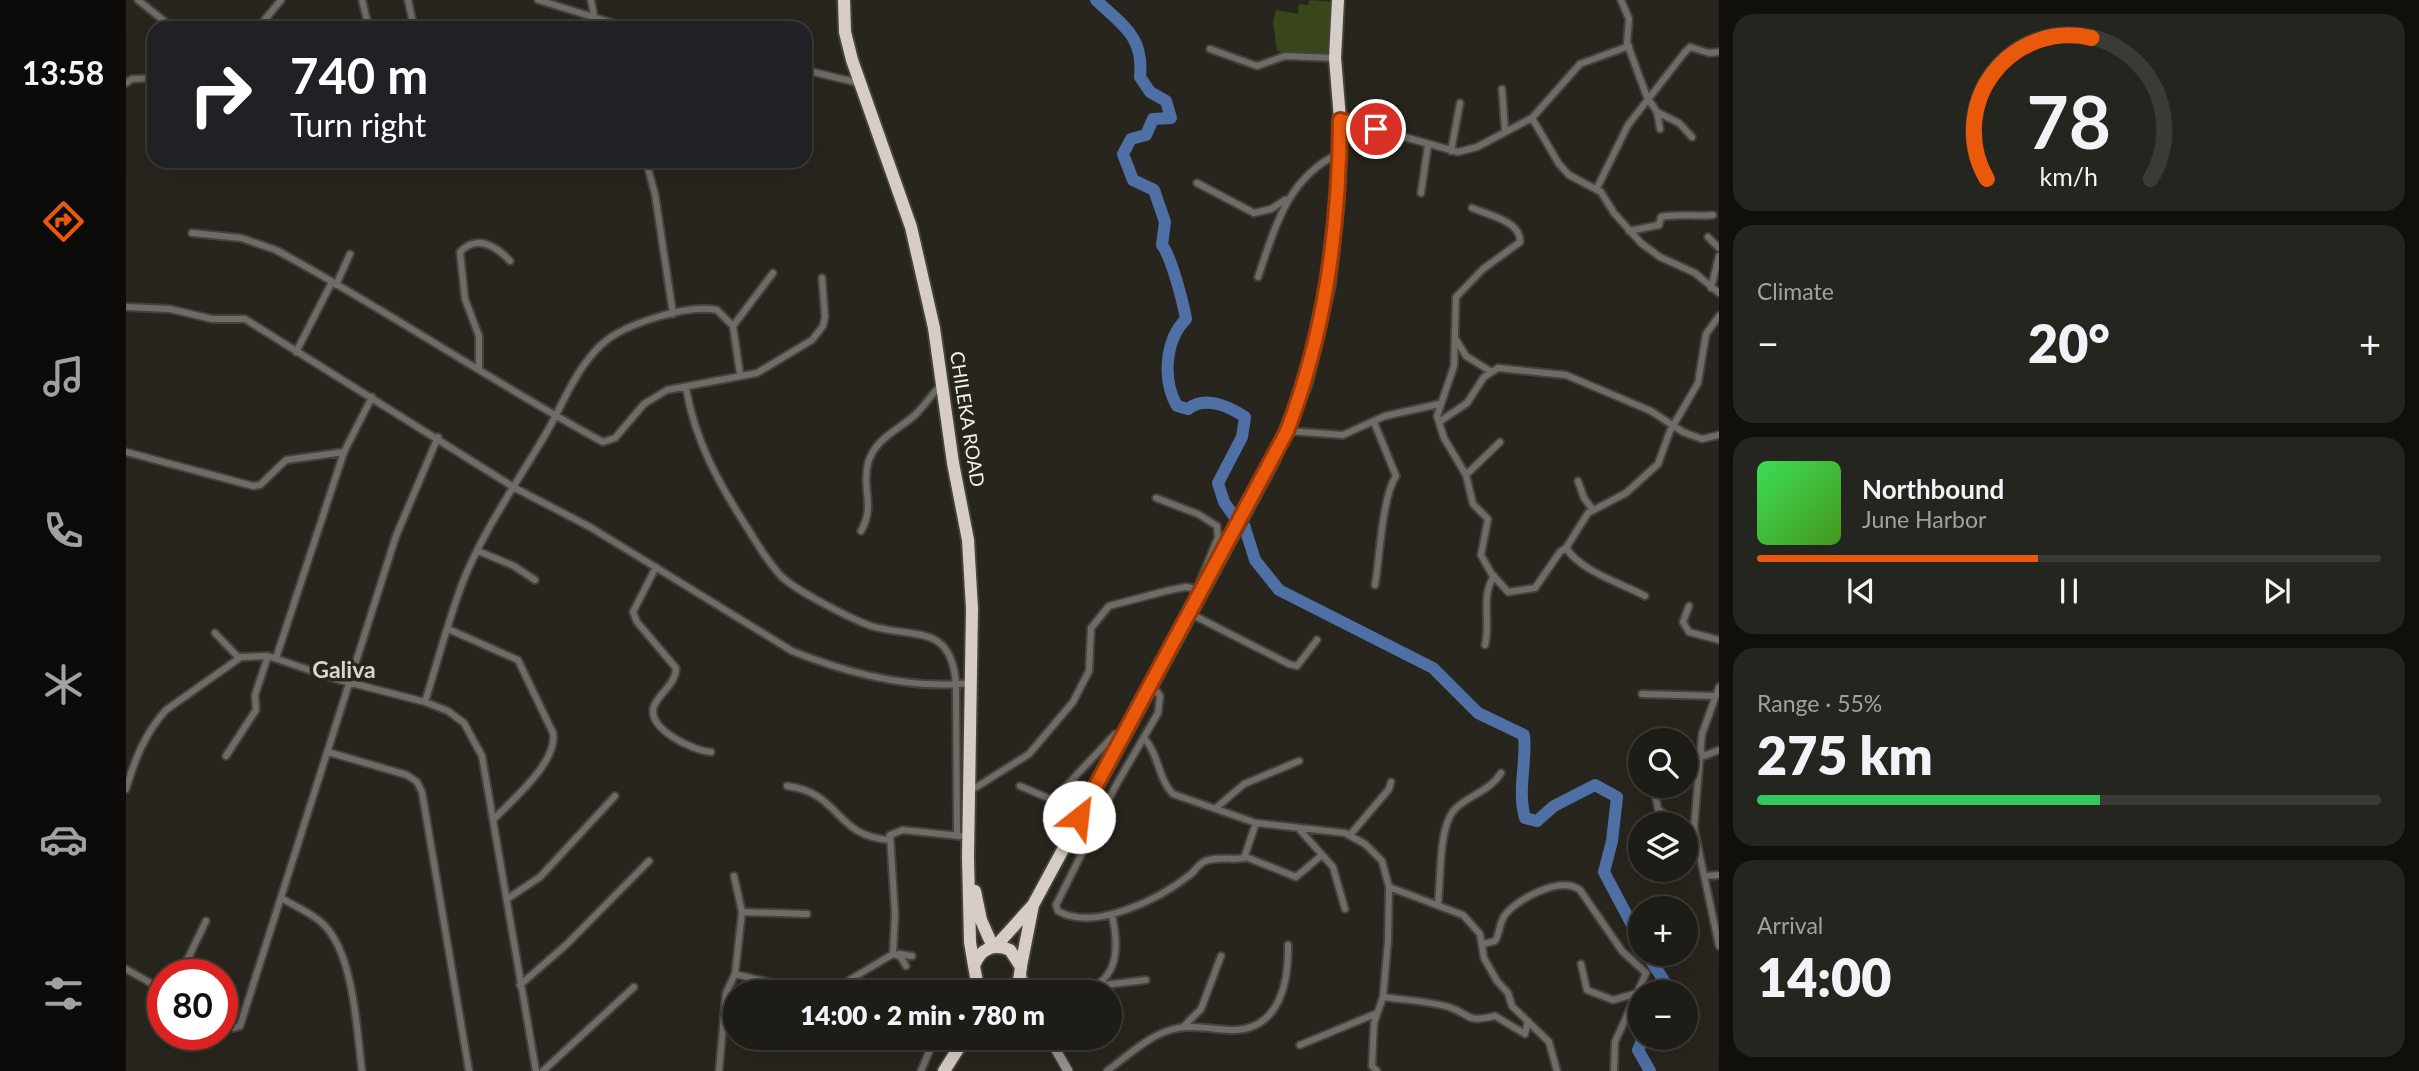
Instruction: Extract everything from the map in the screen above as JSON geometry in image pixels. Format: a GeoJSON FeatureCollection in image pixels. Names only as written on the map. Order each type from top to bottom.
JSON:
{"type":"FeatureCollection","features":[{"type":"Feature","properties":{"kind":"highway","name":"CHILEKA ROAD"},"geometry":{"type":"LineString","coordinates":[[844,0],[845,32],[911,227],[934,328],[941,385],[968,540],[972,599],[971,683],[962,836],[968,857],[973,980]]}},
{"type":"Feature","properties":{"kind":"highway"},"geometry":{"type":"LineString","coordinates":[[852,0],[853,31],[860,58],[918,232],[940,327],[973,538],[979,611],[975,788],[976,902],[994,947]]}},
{"type":"Feature","properties":{"kind":"highway"},"geometry":{"type":"LineString","coordinates":[[973,980],[983,951],[994,947],[1033,905],[1287,431],[1306,383],[1329,285],[1340,154],[1335,58],[1338,0]]}},
{"type":"Feature","properties":{"kind":"highway"},"geometry":{"type":"LineString","coordinates":[[1017,980],[1033,905]]}},
{"type":"Feature","properties":{"kind":"highway"},"geometry":{"type":"LineString","coordinates":[[994,947],[1010,950],[1021,970]]}},
{"type":"Feature","properties":{"kind":"highway"},"geometry":{"type":"LineString","coordinates":[[944,1071],[954,1050]]}},
{"type":"Feature","properties":{"kind":"main road"},"geometry":{"type":"LineString","coordinates":[[1021,970],[1024,980]]}},
{"type":"Feature","properties":{"kind":"main road"},"geometry":{"type":"LineString","coordinates":[[1056,1050],[1068,1071]]}},
{"type":"Feature","properties":{"kind":"street"},"geometry":{"type":"LineString","coordinates":[[138,0],[164,21]]}},
{"type":"Feature","properties":{"kind":"street"},"geometry":{"type":"LineString","coordinates":[[264,21],[281,0]]}},
{"type":"Feature","properties":{"kind":"street"},"geometry":{"type":"LineString","coordinates":[[362,0],[367,21]]}},
{"type":"Feature","properties":{"kind":"street"},"geometry":{"type":"LineString","coordinates":[[408,0],[412,21]]}},
{"type":"Feature","properties":{"kind":"street"},"geometry":{"type":"LineString","coordinates":[[538,0],[607,21]]}},
{"type":"Feature","properties":{"kind":"street"},"geometry":{"type":"LineString","coordinates":[[592,0],[594,16]]}},
{"type":"Feature","properties":{"kind":"street"},"geometry":{"type":"LineString","coordinates":[[1621,0],[1629,19],[1629,46],[1647,97],[1657,112],[1660,130]]}},
{"type":"Feature","properties":{"kind":"street"},"geometry":{"type":"LineString","coordinates":[[1340,120],[1428,145],[1466,152],[1532,118],[1580,64],[1629,46]]}},
{"type":"Feature","properties":{"kind":"street"},"geometry":{"type":"LineString","coordinates":[[1597,188],[1628,125],[1647,97],[1690,47],[1709,53],[1719,52]]}},
{"type":"Feature","properties":{"kind":"street"},"geometry":{"type":"LineString","coordinates":[[1210,49],[1257,66],[1285,56],[1335,58]]}},
{"type":"Feature","properties":{"kind":"street"},"geometry":{"type":"LineString","coordinates":[[812,71],[861,84]]}},
{"type":"Feature","properties":{"kind":"street"},"geometry":{"type":"LineString","coordinates":[[126,83],[132,79],[147,78]]}},
{"type":"Feature","properties":{"kind":"street"},"geometry":{"type":"LineString","coordinates":[[1502,89],[1505,130]]}},
{"type":"Feature","properties":{"kind":"street"},"geometry":{"type":"LineString","coordinates":[[1451,150],[1460,103]]}},
{"type":"Feature","properties":{"kind":"street"},"geometry":{"type":"LineString","coordinates":[[1657,112],[1679,123],[1692,137]]}},
{"type":"Feature","properties":{"kind":"street"},"geometry":{"type":"LineString","coordinates":[[1532,118],[1551,155],[1569,175],[1597,188],[1629,231],[1660,257],[1695,273],[1719,293]]}},
{"type":"Feature","properties":{"kind":"street"},"geometry":{"type":"LineString","coordinates":[[1421,193],[1428,145]]}},
{"type":"Feature","properties":{"kind":"street"},"geometry":{"type":"LineString","coordinates":[[1258,277],[1287,199],[1304,177],[1340,154]]}},
{"type":"Feature","properties":{"kind":"street"},"geometry":{"type":"LineString","coordinates":[[648,168],[655,194],[673,314]]}},
{"type":"Feature","properties":{"kind":"street"},"geometry":{"type":"LineString","coordinates":[[1197,183],[1254,213],[1271,209],[1287,199]]}},
{"type":"Feature","properties":{"kind":"street"},"geometry":{"type":"LineString","coordinates":[[1472,208],[1510,224],[1518,231],[1520,242],[1483,269],[1456,298],[1452,376],[1439,404],[1438,422],[1466,475],[1473,504],[1488,519],[1481,555],[1508,592],[1535,588],[1593,510],[1626,493],[1658,464],[1673,427],[1698,383],[1706,334],[1719,316]]}},
{"type":"Feature","properties":{"kind":"street"},"geometry":{"type":"LineString","coordinates":[[1629,231],[1659,225],[1661,218],[1675,213],[1690,217],[1713,215]]}},
{"type":"Feature","properties":{"kind":"street"},"geometry":{"type":"LineString","coordinates":[[192,233],[241,238],[276,250],[479,368],[555,418],[609,442],[653,397],[667,390],[765,369],[819,333],[825,317],[822,278]]}},
{"type":"Feature","properties":{"kind":"street"},"geometry":{"type":"LineString","coordinates":[[1708,237],[1719,248]]}},
{"type":"Feature","properties":{"kind":"street"},"geometry":{"type":"LineString","coordinates":[[479,368],[479,336],[465,299],[460,252],[466,246],[482,242],[501,251],[510,261]]}},
{"type":"Feature","properties":{"kind":"street"},"geometry":{"type":"LineString","coordinates":[[296,352],[350,254]]}},
{"type":"Feature","properties":{"kind":"street"},"geometry":{"type":"LineString","coordinates":[[1711,288],[1719,256]]}},
{"type":"Feature","properties":{"kind":"street"},"geometry":{"type":"LineString","coordinates":[[733,326],[773,273]]}},
{"type":"Feature","properties":{"kind":"street"},"geometry":{"type":"LineString","coordinates":[[126,307],[170,309],[212,319],[245,319],[438,437],[515,488],[590,527],[769,639],[810,658],[908,682],[956,685],[971,683]]}},
{"type":"Feature","properties":{"kind":"street"},"geometry":{"type":"LineString","coordinates":[[425,702],[463,583],[478,551],[555,418],[575,378],[600,345],[625,329],[673,314],[698,308],[717,310],[733,326],[740,374]]}},
{"type":"Feature","properties":{"kind":"street"},"geometry":{"type":"LineString","coordinates":[[1456,339],[1466,356],[1490,371]]}},
{"type":"Feature","properties":{"kind":"street"},"geometry":{"type":"LineString","coordinates":[[1438,422],[1466,403],[1490,371],[1498,368],[1566,375],[1651,411],[1673,427],[1702,439],[1719,435]]}},
{"type":"Feature","properties":{"kind":"street"},"geometry":{"type":"LineString","coordinates":[[861,531],[869,515],[866,471],[870,456],[885,437],[919,411],[941,385]]}},
{"type":"Feature","properties":{"kind":"street"},"geometry":{"type":"LineString","coordinates":[[686,387],[694,426],[719,484],[764,556],[782,578],[865,624],[925,634],[934,639],[951,661],[956,685],[962,836],[903,830],[890,835],[895,954],[906,966]]}},
{"type":"Feature","properties":{"kind":"street"},"geometry":{"type":"LineString","coordinates":[[276,658],[344,452],[372,397]]}},
{"type":"Feature","properties":{"kind":"street"},"geometry":{"type":"LineString","coordinates":[[1287,431],[1343,436],[1408,409],[1439,404]]}},
{"type":"Feature","properties":{"kind":"street"},"geometry":{"type":"LineString","coordinates":[[1374,422],[1396,476],[1390,487],[1390,500],[1383,514],[1383,535],[1375,585]]}},
{"type":"Feature","properties":{"kind":"street"},"geometry":{"type":"LineString","coordinates":[[238,1027],[396,536],[438,437]]}},
{"type":"Feature","properties":{"kind":"street"},"geometry":{"type":"LineString","coordinates":[[1466,475],[1500,442]]}},
{"type":"Feature","properties":{"kind":"street"},"geometry":{"type":"LineString","coordinates":[[126,452],[253,486],[260,485],[280,465],[294,457],[344,452]]}},
{"type":"Feature","properties":{"kind":"street"},"geometry":{"type":"LineString","coordinates":[[1578,481],[1584,498],[1593,510]]}},
{"type":"Feature","properties":{"kind":"street"},"geometry":{"type":"LineString","coordinates":[[975,788],[1030,754],[1073,702],[1089,670],[1089,637],[1102,612],[1116,603],[1170,590],[1200,589],[1218,537],[1217,526],[1198,514],[1156,498]]}},
{"type":"Feature","properties":{"kind":"street"},"geometry":{"type":"LineString","coordinates":[[1566,548],[1572,557],[1585,565],[1645,596]]}},
{"type":"Feature","properties":{"kind":"street"},"geometry":{"type":"LineString","coordinates":[[478,551],[520,569],[535,580]]}},
{"type":"Feature","properties":{"kind":"street"},"geometry":{"type":"LineString","coordinates":[[656,567],[633,612],[637,622],[676,668],[676,676],[654,707],[655,715],[663,729],[678,741],[698,751],[711,751]]}},
{"type":"Feature","properties":{"kind":"street"},"geometry":{"type":"LineString","coordinates":[[1485,645],[1489,630],[1486,588],[1494,576]]}},
{"type":"Feature","properties":{"kind":"street"},"geometry":{"type":"LineString","coordinates":[[1689,607],[1685,628],[1689,632],[1719,640]]}},
{"type":"Feature","properties":{"kind":"street"},"geometry":{"type":"LineString","coordinates":[[1191,614],[1297,666],[1317,640]]}},
{"type":"Feature","properties":{"kind":"street"},"geometry":{"type":"LineString","coordinates":[[448,629],[518,660],[553,733],[554,747],[545,761],[493,820]]}},
{"type":"Feature","properties":{"kind":"street"},"geometry":{"type":"LineString","coordinates":[[215,633],[239,659]]}},
{"type":"Feature","properties":{"kind":"street"},"geometry":{"type":"LineString","coordinates":[[126,789],[129,767],[147,733],[166,710],[239,659],[249,655],[276,658],[349,682],[425,702],[464,723],[482,756],[536,1071]]}},
{"type":"Feature","properties":{"kind":"street"},"geometry":{"type":"LineString","coordinates":[[226,756],[256,710],[255,695],[268,656]]}},
{"type":"Feature","properties":{"kind":"street"},"geometry":{"type":"LineString","coordinates":[[1152,685],[1160,696],[1161,704],[1056,905],[1059,912],[1074,918],[1112,915],[1159,896],[1192,874],[1203,862],[1246,856],[1296,877],[1322,855]]}},
{"type":"Feature","properties":{"kind":"street"},"geometry":{"type":"LineString","coordinates":[[1695,812],[1700,750],[1719,687]]}},
{"type":"Feature","properties":{"kind":"street"},"geometry":{"type":"LineString","coordinates":[[1642,694],[1717,696]]}},
{"type":"Feature","properties":{"kind":"street"},"geometry":{"type":"LineString","coordinates":[[1020,786],[1053,800],[1082,773],[1106,741],[1115,734],[1125,736]]}},
{"type":"Feature","properties":{"kind":"street"},"geometry":{"type":"LineString","coordinates":[[1144,738],[1152,748],[1167,788],[1173,794],[1256,823],[1350,835],[1365,844],[1382,861],[1389,887],[1383,997],[1375,1014],[1372,1066],[1377,1071]]}},
{"type":"Feature","properties":{"kind":"street"},"geometry":{"type":"LineString","coordinates":[[1700,750],[1704,756],[1719,750]]}},
{"type":"Feature","properties":{"kind":"street"},"geometry":{"type":"LineString","coordinates":[[328,752],[407,775],[417,782],[422,792],[469,1071]]}},
{"type":"Feature","properties":{"kind":"street"},"geometry":{"type":"LineString","coordinates":[[1216,808],[1244,784],[1299,761]]}},
{"type":"Feature","properties":{"kind":"street"},"geometry":{"type":"LineString","coordinates":[[1438,904],[1438,863],[1452,814],[1495,783],[1502,773]]}},
{"type":"Feature","properties":{"kind":"street"},"geometry":{"type":"LineString","coordinates":[[1350,835],[1390,789],[1391,782]]}},
{"type":"Feature","properties":{"kind":"street"},"geometry":{"type":"LineString","coordinates":[[787,786],[804,788],[822,796],[846,824],[863,836],[890,840]]}},
{"type":"Feature","properties":{"kind":"street"},"geometry":{"type":"LineString","coordinates":[[507,900],[540,877],[615,796]]}},
{"type":"Feature","properties":{"kind":"street"},"geometry":{"type":"LineString","coordinates":[[1246,856],[1256,823]]}},
{"type":"Feature","properties":{"kind":"street"},"geometry":{"type":"LineString","coordinates":[[1299,829],[1332,867],[1345,909]]}},
{"type":"Feature","properties":{"kind":"street"},"geometry":{"type":"LineString","coordinates":[[1698,844],[1719,946]]}},
{"type":"Feature","properties":{"kind":"street"},"geometry":{"type":"LineString","coordinates":[[520,985],[567,944],[649,861]]}},
{"type":"Feature","properties":{"kind":"street"},"geometry":{"type":"LineString","coordinates":[[1706,876],[1719,875]]}},
{"type":"Feature","properties":{"kind":"street"},"geometry":{"type":"LineString","coordinates":[[719,1071],[727,987],[735,974],[742,912],[734,876]]}},
{"type":"Feature","properties":{"kind":"street"},"geometry":{"type":"LineString","coordinates":[[1389,887],[1468,918],[1483,944],[1484,958],[1491,972],[1508,993],[1512,1006],[1549,1041],[1557,1071]]}},
{"type":"Feature","properties":{"kind":"street"},"geometry":{"type":"LineString","coordinates":[[1483,944],[1495,942],[1503,918],[1536,891],[1577,887],[1622,951],[1645,971],[1641,980]]}},
{"type":"Feature","properties":{"kind":"street"},"geometry":{"type":"LineString","coordinates":[[281,898],[318,919],[341,951],[354,1009],[362,1071]]}},
{"type":"Feature","properties":{"kind":"street"},"geometry":{"type":"LineString","coordinates":[[742,912],[807,914]]}},
{"type":"Feature","properties":{"kind":"street"},"geometry":{"type":"LineString","coordinates":[[1103,980],[1118,949],[1112,915]]}},
{"type":"Feature","properties":{"kind":"street"},"geometry":{"type":"LineString","coordinates":[[188,959],[206,921]]}},
{"type":"Feature","properties":{"kind":"street"},"geometry":{"type":"LineString","coordinates":[[1107,1071],[1158,1035],[1183,1027],[1237,1030],[1251,1027],[1274,1009],[1282,998],[1286,985],[1288,945]]}},
{"type":"Feature","properties":{"kind":"street"},"geometry":{"type":"LineString","coordinates":[[853,980],[895,954],[912,956]]}},
{"type":"Feature","properties":{"kind":"street"},"geometry":{"type":"LineString","coordinates":[[1183,1027],[1201,1009],[1222,956]]}},
{"type":"Feature","properties":{"kind":"street"},"geometry":{"type":"LineString","coordinates":[[1581,964],[1587,990],[1613,1000],[1628,996]]}},
{"type":"Feature","properties":{"kind":"street"},"geometry":{"type":"LineString","coordinates":[[126,969],[147,981]]}},
{"type":"Feature","properties":{"kind":"street"},"geometry":{"type":"LineString","coordinates":[[735,974],[759,980]]}},
{"type":"Feature","properties":{"kind":"street"},"geometry":{"type":"LineString","coordinates":[[1122,983],[1146,980]]}},
{"type":"Feature","properties":{"kind":"street"},"geometry":{"type":"LineString","coordinates":[[543,1071],[634,987]]}},
{"type":"Feature","properties":{"kind":"street"},"geometry":{"type":"LineString","coordinates":[[1383,997],[1448,1007],[1469,1018],[1494,1016],[1525,1034],[1528,1021]]}},
{"type":"Feature","properties":{"kind":"street"},"geometry":{"type":"LineString","coordinates":[[1613,1070],[1615,1042],[1628,1009]]}},
{"type":"Feature","properties":{"kind":"street"},"geometry":{"type":"LineString","coordinates":[[1300,1045],[1375,1014]]}},
{"type":"Feature","properties":{"kind":"street"},"geometry":{"type":"LineString","coordinates":[[921,1071],[930,1050]]}},
{"type":"Feature","properties":{"kind":"green space"},"geometry":{"type":"Polygon","coordinates":[[[1309,0],[1333,2],[1330,51],[1326,56],[1277,51],[1273,22],[1276,10],[1298,14],[1299,4],[1308,5],[1309,0]]]}},
{"type":"Feature","properties":{"kind":"waterway"},"geometry":{"type":"LineString","coordinates":[[1096,0],[1130,33],[1139,51],[1140,77],[1150,92],[1166,101],[1171,118],[1153,119],[1146,135],[1131,139],[1123,154],[1133,180],[1154,190],[1165,222],[1162,245],[1173,269],[1186,319],[1170,349],[1168,373],[1172,396],[1177,406],[1188,409],[1202,403],[1217,404],[1245,417],[1242,437],[1218,483],[1224,502],[1236,519]]}},
{"type":"Feature","properties":{"kind":"waterway"},"geometry":{"type":"LineString","coordinates":[[1244,525],[1255,560],[1279,590],[1433,668],[1478,713],[1524,735],[1522,797],[1525,818],[1537,821],[1554,806],[1595,785],[1617,797],[1612,841],[1604,872],[1628,917]]}},
{"type":"Feature","properties":{"kind":"waterway"},"geometry":{"type":"LineString","coordinates":[[1655,966],[1663,980]]}},
{"type":"Feature","properties":{"kind":"waterway"},"geometry":{"type":"LineString","coordinates":[[1638,1050],[1650,1071]]}},
{"type":"Feature","properties":{"kind":"district","name":"Galiva"},"geometry":{"type":"Point","coordinates":[344,669]}},
{"type":"Feature","properties":{"kind":"route"},"geometry":{"type":"LineString","coordinates":[[1079,817],[1287,431],[1306,383],[1329,285],[1338,198],[1340,120],[1376,129]]}}]}
